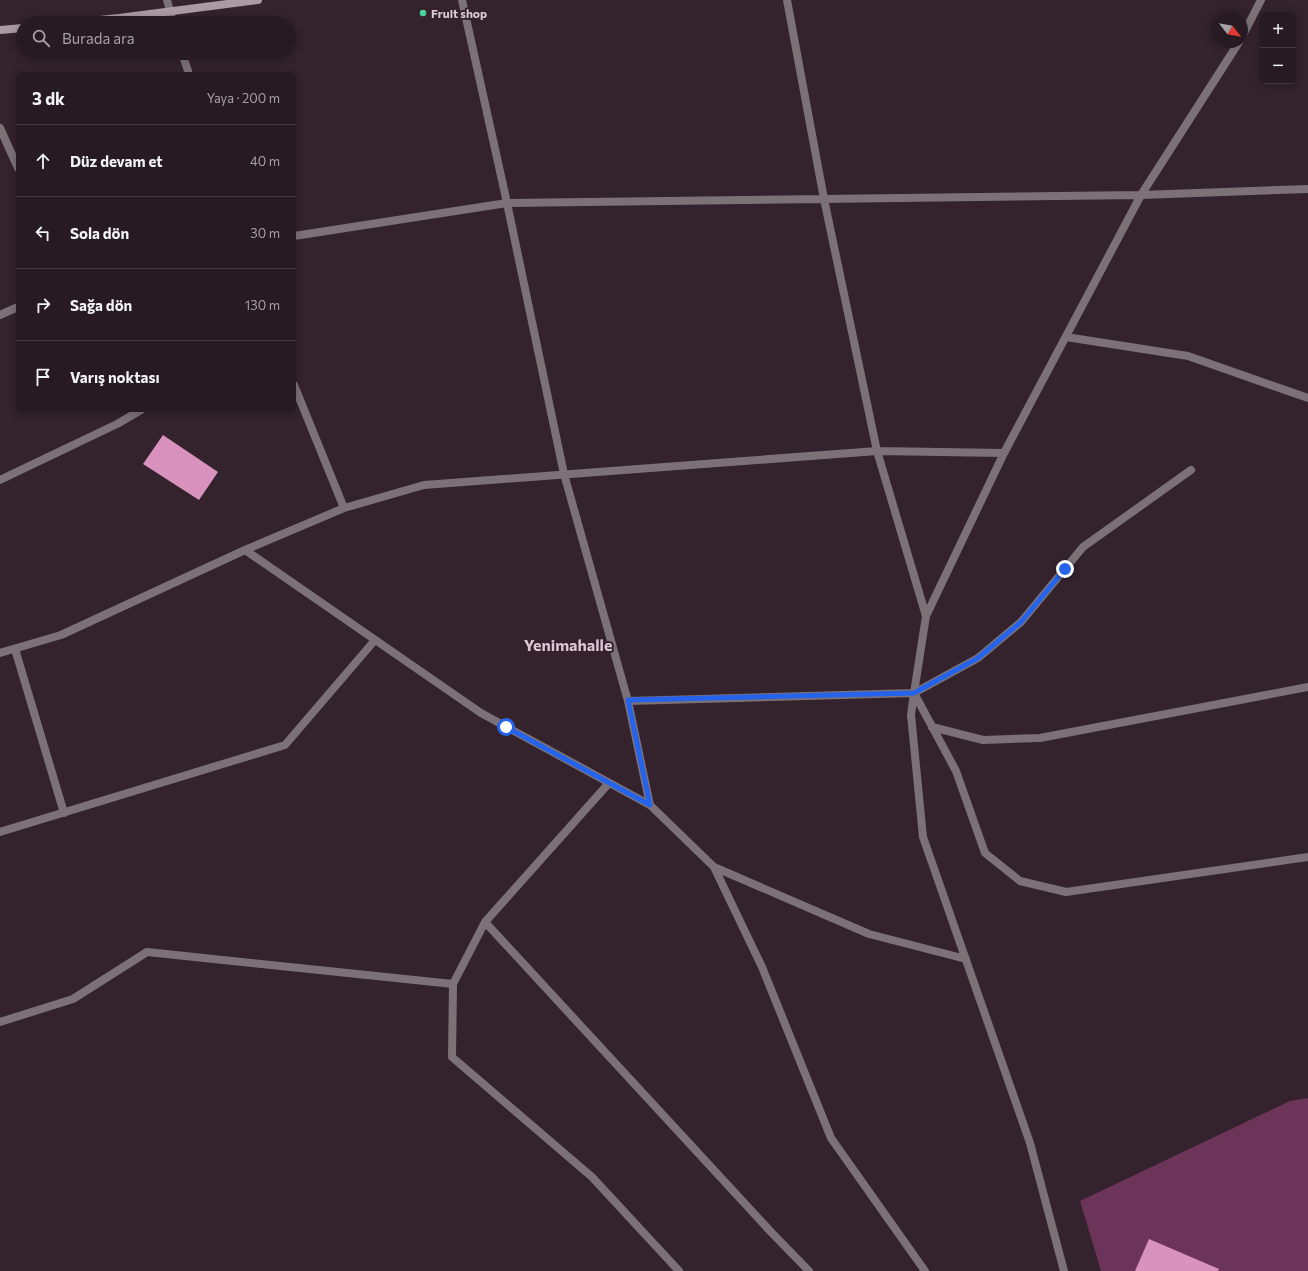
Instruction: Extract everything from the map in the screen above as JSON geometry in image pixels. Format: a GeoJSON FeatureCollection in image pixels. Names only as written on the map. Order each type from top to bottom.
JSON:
{"type":"FeatureCollection","features":[{"type":"Feature","properties":{"kind":"main road"},"geometry":{"type":"LineString","coordinates":[[134,16],[258,0]]}},
{"type":"Feature","properties":{"kind":"main road"},"geometry":{"type":"LineString","coordinates":[[0,30],[16,29]]}},
{"type":"Feature","properties":{"kind":"street"},"geometry":{"type":"LineString","coordinates":[[167,0],[171,16]]}},
{"type":"Feature","properties":{"kind":"street"},"geometry":{"type":"LineString","coordinates":[[462,0],[507,203],[564,474],[628,700],[650,805]]}},
{"type":"Feature","properties":{"kind":"street"},"geometry":{"type":"LineString","coordinates":[[787,0],[824,199],[877,451],[926,616]]}},
{"type":"Feature","properties":{"kind":"street"},"geometry":{"type":"LineString","coordinates":[[1248,25],[1261,0]]}},
{"type":"Feature","properties":{"kind":"street"},"geometry":{"type":"LineString","coordinates":[[1064,1271],[1030,1143],[923,837],[911,715],[914,693],[926,616],[1004,454],[1141,195],[1235,48]]}},
{"type":"Feature","properties":{"kind":"street"},"geometry":{"type":"LineString","coordinates":[[184,60],[188,72]]}},
{"type":"Feature","properties":{"kind":"street"},"geometry":{"type":"LineString","coordinates":[[0,128],[16,164]]}},
{"type":"Feature","properties":{"kind":"street"},"geometry":{"type":"LineString","coordinates":[[296,236],[507,203],[1141,195],[1308,189]]}},
{"type":"Feature","properties":{"kind":"street"},"geometry":{"type":"LineString","coordinates":[[0,315],[16,308]]}},
{"type":"Feature","properties":{"kind":"street"},"geometry":{"type":"LineString","coordinates":[[1066,337],[1188,356],[1308,398]]}},
{"type":"Feature","properties":{"kind":"street"},"geometry":{"type":"LineString","coordinates":[[296,390],[344,508]]}},
{"type":"Feature","properties":{"kind":"street"},"geometry":{"type":"LineString","coordinates":[[0,480],[116,424],[137,412]]}},
{"type":"Feature","properties":{"kind":"street"},"geometry":{"type":"LineString","coordinates":[[0,653],[61,635],[245,550],[344,508],[424,485],[877,451],[1004,454]]}},
{"type":"Feature","properties":{"kind":"street"},"geometry":{"type":"LineString","coordinates":[[628,700],[914,693],[978,658],[1021,622],[1083,548],[1191,470]]}},
{"type":"Feature","properties":{"kind":"street"},"geometry":{"type":"LineString","coordinates":[[245,550],[481,713],[650,805],[714,867],[762,967],[831,1138],[925,1271]]}},
{"type":"Feature","properties":{"kind":"street"},"geometry":{"type":"LineString","coordinates":[[0,832],[285,745],[375,640]]}},
{"type":"Feature","properties":{"kind":"street"},"geometry":{"type":"LineString","coordinates":[[16,649],[64,813]]}},
{"type":"Feature","properties":{"kind":"street"},"geometry":{"type":"LineString","coordinates":[[932,727],[983,740],[1040,738],[1308,687]]}},
{"type":"Feature","properties":{"kind":"street"},"geometry":{"type":"LineString","coordinates":[[914,693],[956,771],[985,853],[1020,881],[1066,892],[1308,857]]}},
{"type":"Feature","properties":{"kind":"street"},"geometry":{"type":"LineString","coordinates":[[609,783],[485,922],[453,984],[452,1057],[592,1178],[679,1271]]}},
{"type":"Feature","properties":{"kind":"street"},"geometry":{"type":"LineString","coordinates":[[714,867],[869,934],[966,959]]}},
{"type":"Feature","properties":{"kind":"street"},"geometry":{"type":"LineString","coordinates":[[485,922],[771,1232],[809,1271]]}},
{"type":"Feature","properties":{"kind":"street"},"geometry":{"type":"LineString","coordinates":[[0,1022],[73,999],[147,952],[453,984]]}},
{"type":"Feature","properties":{"kind":"shaded area"},"geometry":{"type":"Polygon","coordinates":[[[1308,1098],[1308,1271],[1101,1271],[1080,1201],[1290,1101],[1308,1098]]]}},
{"type":"Feature","properties":{"kind":"building"},"geometry":{"type":"Polygon","coordinates":[[[163,435],[218,472],[199,500],[143,464],[163,435]]]}},
{"type":"Feature","properties":{"kind":"building"},"geometry":{"type":"Polygon","coordinates":[[[1149,1239],[1219,1269],[1218,1271],[1135,1271],[1149,1239]]]}},
{"type":"Feature","properties":{"kind":"place","name":"Fruit shop"},"geometry":{"type":"Point","coordinates":[423,13]}},
{"type":"Feature","properties":{"kind":"district","name":"Yenimahalle"},"geometry":{"type":"Point","coordinates":[568,644]}},
{"type":"Feature","properties":{"kind":"route"},"geometry":{"type":"LineString","coordinates":[[506,727],[650,805],[628,700],[914,693],[978,658],[1021,622],[1065,569]]}}]}
